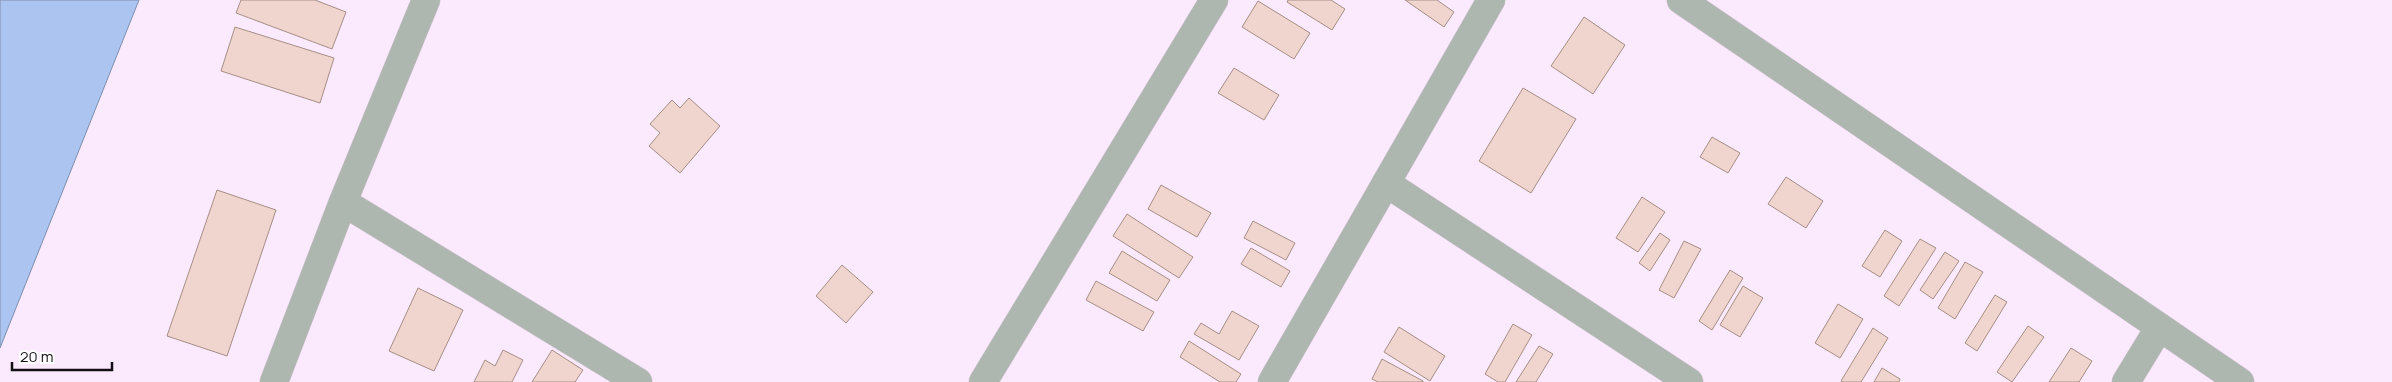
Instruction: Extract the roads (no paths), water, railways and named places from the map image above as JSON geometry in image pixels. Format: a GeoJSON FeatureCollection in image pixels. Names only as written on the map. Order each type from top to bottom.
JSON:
{"type":"FeatureCollection","features":[{"type":"Feature","properties":{"kind":"street"},"geometry":{"type":"LineString","coordinates":[[274,382],[343,202],[426,0]]}},
{"type":"Feature","properties":{"kind":"street"},"geometry":{"type":"LineString","coordinates":[[983,382],[1214,0]]}},
{"type":"Feature","properties":{"kind":"street"},"geometry":{"type":"LineString","coordinates":[[1272,382],[1491,0]]}},
{"type":"Feature","properties":{"kind":"street"},"geometry":{"type":"LineString","coordinates":[[1681,0],[2240,382]]}},
{"type":"Feature","properties":{"kind":"street"},"geometry":{"type":"LineString","coordinates":[[1386,183],[1689,382]]}},
{"type":"Feature","properties":{"kind":"street"},"geometry":{"type":"LineString","coordinates":[[343,202],[638,382]]}},
{"type":"Feature","properties":{"kind":"street"},"geometry":{"type":"LineString","coordinates":[[2126,382],[2159,328]]}},
{"type":"Feature","properties":{"kind":"water"},"geometry":{"type":"Polygon","coordinates":[[[0,0],[139,0],[0,348],[0,0]]]}}]}
